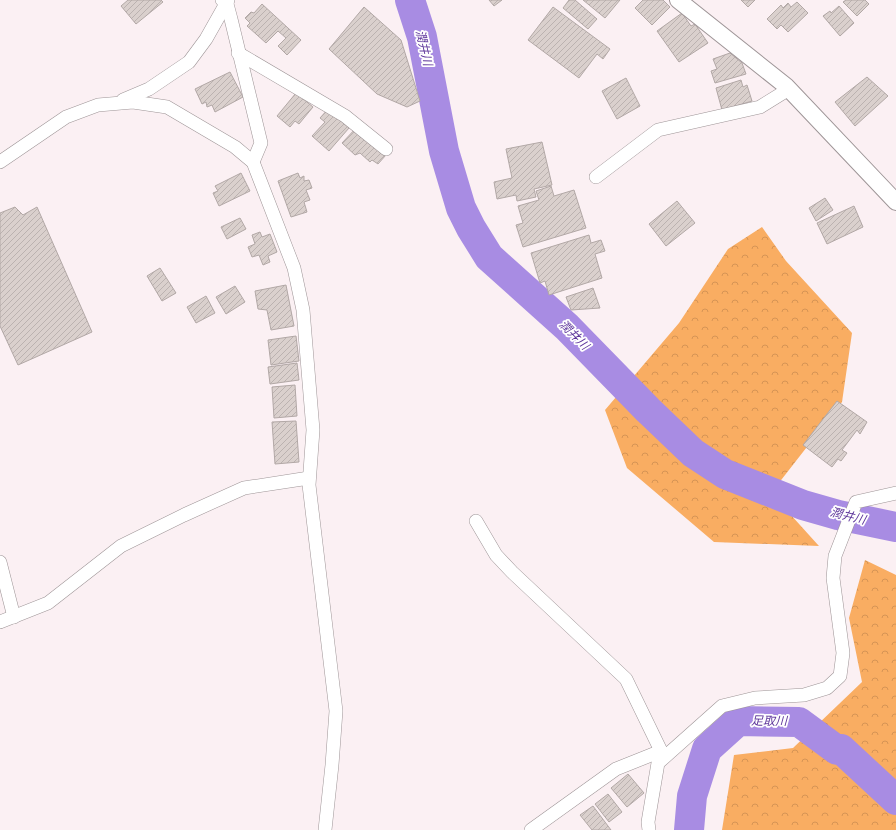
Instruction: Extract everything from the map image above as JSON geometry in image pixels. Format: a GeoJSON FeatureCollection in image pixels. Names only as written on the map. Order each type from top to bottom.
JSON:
{"type":"FeatureCollection","features":[{"type":"Feature","properties":{"kind":"street"},"geometry":{"type":"LineString","coordinates":[[678,0],[750,56],[789,89],[896,202]]}},
{"type":"Feature","properties":{"kind":"street"},"geometry":{"type":"LineString","coordinates":[[226,1],[261,142],[253,162]]}},
{"type":"Feature","properties":{"kind":"street"},"geometry":{"type":"LineString","coordinates":[[115,104],[149,89],[189,62],[206,39],[226,1]]}},
{"type":"Feature","properties":{"kind":"street"},"geometry":{"type":"LineString","coordinates":[[238,52],[345,116],[386,149]]}},
{"type":"Feature","properties":{"kind":"street"},"geometry":{"type":"LineString","coordinates":[[596,177],[658,130],[760,107],[789,89]]}},
{"type":"Feature","properties":{"kind":"street"},"geometry":{"type":"LineString","coordinates":[[0,162],[66,117],[98,105],[133,102],[167,107],[235,147],[253,162],[294,268],[303,310],[313,430],[309,478],[336,711],[325,830]]}},
{"type":"Feature","properties":{"kind":"street"},"geometry":{"type":"LineString","coordinates":[[0,622],[48,603],[121,546],[184,515],[244,488],[309,478]]}},
{"type":"Feature","properties":{"kind":"street"},"geometry":{"type":"LineString","coordinates":[[530,830],[616,769],[659,757],[722,706],[755,698],[804,695],[827,688],[840,676],[843,653],[833,578],[835,556],[856,502],[896,493]]}},
{"type":"Feature","properties":{"kind":"street"},"geometry":{"type":"LineString","coordinates":[[476,522],[496,555],[512,572],[626,679],[659,757],[648,822],[649,830]]}},
{"type":"Feature","properties":{"kind":"street"},"geometry":{"type":"LineString","coordinates":[[0,563],[14,617]]}},
{"type":"Feature","properties":{"kind":"green space"},"geometry":{"type":"Polygon","coordinates":[[[762,227],[786,261],[852,333],[842,402],[771,493],[819,546],[714,542],[627,468],[605,410],[679,323],[728,249],[762,227]]]}},
{"type":"Feature","properties":{"kind":"green space"},"geometry":{"type":"Polygon","coordinates":[[[865,560],[896,575],[896,830],[722,830],[734,755],[793,748],[862,682],[849,618],[865,560]]]}},
{"type":"Feature","properties":{"kind":"building"},"geometry":{"type":"Polygon","coordinates":[[[128,0],[161,0],[163,2],[136,24],[121,6],[128,0]]]}},
{"type":"Feature","properties":{"kind":"building"},"geometry":{"type":"Polygon","coordinates":[[[489,0],[502,0],[494,6],[489,0]]]}},
{"type":"Feature","properties":{"kind":"building"},"geometry":{"type":"Polygon","coordinates":[[[569,0],[575,0],[597,19],[588,29],[563,8],[569,0]]]}},
{"type":"Feature","properties":{"kind":"building"},"geometry":{"type":"Polygon","coordinates":[[[583,0],[620,0],[605,18],[583,0]]]}},
{"type":"Feature","properties":{"kind":"building"},"geometry":{"type":"Polygon","coordinates":[[[643,0],[663,0],[670,7],[652,25],[635,8],[643,0]]]}},
{"type":"Feature","properties":{"kind":"building"},"geometry":{"type":"Polygon","coordinates":[[[741,0],[755,0],[748,7],[741,0]]]}},
{"type":"Feature","properties":{"kind":"building"},"geometry":{"type":"Polygon","coordinates":[[[846,0],[865,0],[869,4],[857,16],[843,2],[846,0]]]}},
{"type":"Feature","properties":{"kind":"building"},"geometry":{"type":"Polygon","coordinates":[[[797,2],[808,13],[788,32],[781,25],[777,29],[767,19],[781,5],[783,8],[788,3],[791,7],[797,2]]]}},
{"type":"Feature","properties":{"kind":"building"},"geometry":{"type":"Polygon","coordinates":[[[262,4],[301,40],[287,55],[278,46],[286,38],[278,31],[266,43],[247,26],[250,23],[245,18],[251,12],[254,13],[262,4]]]}},
{"type":"Feature","properties":{"kind":"building"},"geometry":{"type":"Polygon","coordinates":[[[839,6],[854,23],[840,36],[823,16],[830,11],[831,13],[839,6]]]}},
{"type":"Feature","properties":{"kind":"building"},"geometry":{"type":"Polygon","coordinates":[[[364,7],[401,40],[420,101],[407,107],[377,94],[329,49],[364,7]]]}},
{"type":"Feature","properties":{"kind":"building"},"geometry":{"type":"Polygon","coordinates":[[[553,7],[610,49],[603,59],[597,54],[579,78],[528,40],[553,7]]]}},
{"type":"Feature","properties":{"kind":"building"},"geometry":{"type":"Polygon","coordinates":[[[682,13],[691,26],[695,24],[708,43],[679,62],[657,31],[682,13]]]}},
{"type":"Feature","properties":{"kind":"building"},"geometry":{"type":"Polygon","coordinates":[[[730,53],[742,63],[746,74],[715,83],[711,71],[717,69],[713,59],[730,53]]]}},
{"type":"Feature","properties":{"kind":"building"},"geometry":{"type":"Polygon","coordinates":[[[230,72],[243,97],[215,112],[212,105],[207,107],[206,102],[202,104],[195,89],[230,72]]]}},
{"type":"Feature","properties":{"kind":"building"},"geometry":{"type":"Polygon","coordinates":[[[867,77],[888,96],[855,126],[835,102],[867,77]]]}},
{"type":"Feature","properties":{"kind":"building"},"geometry":{"type":"Polygon","coordinates":[[[626,78],[640,106],[617,119],[602,91],[626,78]]]}},
{"type":"Feature","properties":{"kind":"building"},"geometry":{"type":"Polygon","coordinates":[[[741,80],[743,87],[747,85],[752,101],[722,110],[716,88],[741,80]]]}},
{"type":"Feature","properties":{"kind":"building"},"geometry":{"type":"Polygon","coordinates":[[[296,93],[313,107],[299,124],[295,121],[290,127],[277,116],[296,93]]]}},
{"type":"Feature","properties":{"kind":"building"},"geometry":{"type":"Polygon","coordinates":[[[328,109],[349,128],[329,151],[312,136],[325,122],[320,118],[328,109]]]}},
{"type":"Feature","properties":{"kind":"building"},"geometry":{"type":"Polygon","coordinates":[[[357,127],[386,155],[378,164],[372,160],[370,162],[360,153],[355,155],[342,143],[357,127]]]}},
{"type":"Feature","properties":{"kind":"building"},"geometry":{"type":"Polygon","coordinates":[[[542,142],[552,185],[534,189],[536,197],[517,201],[516,195],[497,199],[494,182],[512,178],[506,149],[542,142]]]}},
{"type":"Feature","properties":{"kind":"building"},"geometry":{"type":"Polygon","coordinates":[[[241,173],[250,191],[219,206],[213,193],[218,191],[215,186],[241,173]]]}},
{"type":"Feature","properties":{"kind":"building"},"geometry":{"type":"Polygon","coordinates":[[[298,173],[300,178],[304,176],[304,181],[309,180],[312,188],[306,190],[310,200],[304,202],[307,212],[291,217],[278,181],[298,173]]]}},
{"type":"Feature","properties":{"kind":"building"},"geometry":{"type":"Polygon","coordinates":[[[551,186],[554,196],[574,190],[586,228],[523,247],[516,225],[523,223],[518,206],[539,200],[536,191],[551,186]]]}},
{"type":"Feature","properties":{"kind":"building"},"geometry":{"type":"Polygon","coordinates":[[[825,198],[833,210],[816,221],[809,208],[825,198]]]}},
{"type":"Feature","properties":{"kind":"building"},"geometry":{"type":"Polygon","coordinates":[[[677,201],[695,223],[666,246],[649,224],[677,201]]]}},
{"type":"Feature","properties":{"kind":"building"},"geometry":{"type":"Polygon","coordinates":[[[854,206],[863,227],[827,244],[817,223],[854,206]]]}},
{"type":"Feature","properties":{"kind":"building"},"geometry":{"type":"Polygon","coordinates":[[[15,207],[23,215],[37,207],[92,332],[18,365],[0,326],[0,213],[15,207]]]}},
{"type":"Feature","properties":{"kind":"building"},"geometry":{"type":"Polygon","coordinates":[[[240,218],[246,229],[227,239],[221,227],[240,218]]]}},
{"type":"Feature","properties":{"kind":"building"},"geometry":{"type":"Polygon","coordinates":[[[260,232],[262,237],[270,234],[277,252],[268,256],[270,262],[263,265],[259,255],[252,257],[248,247],[255,244],[252,235],[260,232]]]}},
{"type":"Feature","properties":{"kind":"building"},"geometry":{"type":"Polygon","coordinates":[[[589,235],[591,243],[601,240],[605,251],[595,254],[602,278],[549,295],[545,281],[540,283],[531,253],[589,235]]]}},
{"type":"Feature","properties":{"kind":"building"},"geometry":{"type":"Polygon","coordinates":[[[160,268],[176,293],[162,301],[147,276],[160,268]]]}},
{"type":"Feature","properties":{"kind":"building"},"geometry":{"type":"Polygon","coordinates":[[[286,285],[294,326],[271,330],[267,310],[258,309],[255,291],[286,285]]]}},
{"type":"Feature","properties":{"kind":"building"},"geometry":{"type":"Polygon","coordinates":[[[235,286],[245,302],[226,314],[216,297],[235,286]]]}},
{"type":"Feature","properties":{"kind":"building"},"geometry":{"type":"Polygon","coordinates":[[[593,288],[600,308],[571,310],[566,297],[593,288]]]}},
{"type":"Feature","properties":{"kind":"building"},"geometry":{"type":"Polygon","coordinates":[[[206,296],[215,313],[196,323],[187,307],[206,296]]]}},
{"type":"Feature","properties":{"kind":"building"},"geometry":{"type":"Polygon","coordinates":[[[296,336],[299,361],[271,365],[268,340],[296,336]]]}},
{"type":"Feature","properties":{"kind":"building"},"geometry":{"type":"Polygon","coordinates":[[[297,363],[299,380],[270,384],[268,367],[297,363]]]}},
{"type":"Feature","properties":{"kind":"building"},"geometry":{"type":"Polygon","coordinates":[[[295,385],[297,416],[274,418],[272,387],[295,385]]]}},
{"type":"Feature","properties":{"kind":"building"},"geometry":{"type":"Polygon","coordinates":[[[837,401],[867,422],[860,434],[857,430],[842,450],[847,453],[841,461],[838,459],[832,467],[803,445],[837,401]]]}},
{"type":"Feature","properties":{"kind":"building"},"geometry":{"type":"Polygon","coordinates":[[[296,421],[299,462],[275,464],[272,422],[296,421]]]}},
{"type":"Feature","properties":{"kind":"building"},"geometry":{"type":"Polygon","coordinates":[[[628,774],[644,793],[627,807],[611,788],[628,774]]]}},
{"type":"Feature","properties":{"kind":"building"},"geometry":{"type":"Polygon","coordinates":[[[608,794],[622,812],[609,822],[595,804],[608,794]]]}},
{"type":"Feature","properties":{"kind":"building"},"geometry":{"type":"Polygon","coordinates":[[[593,806],[611,830],[592,830],[580,815],[593,806]]]}},
{"type":"Feature","properties":{"kind":"waterway","name":"潤井川"},"geometry":{"type":"LineString","coordinates":[[410,0],[422,37],[444,151],[461,208],[471,228],[489,257],[567,327],[648,410],[693,453],[725,474],[803,505],[838,515],[896,527]]}},
{"type":"Feature","properties":{"kind":"waterway","name":"足取川"},"geometry":{"type":"LineString","coordinates":[[689,830],[692,796],[707,749],[738,721],[799,722],[837,750],[841,749],[896,800]]}}]}
